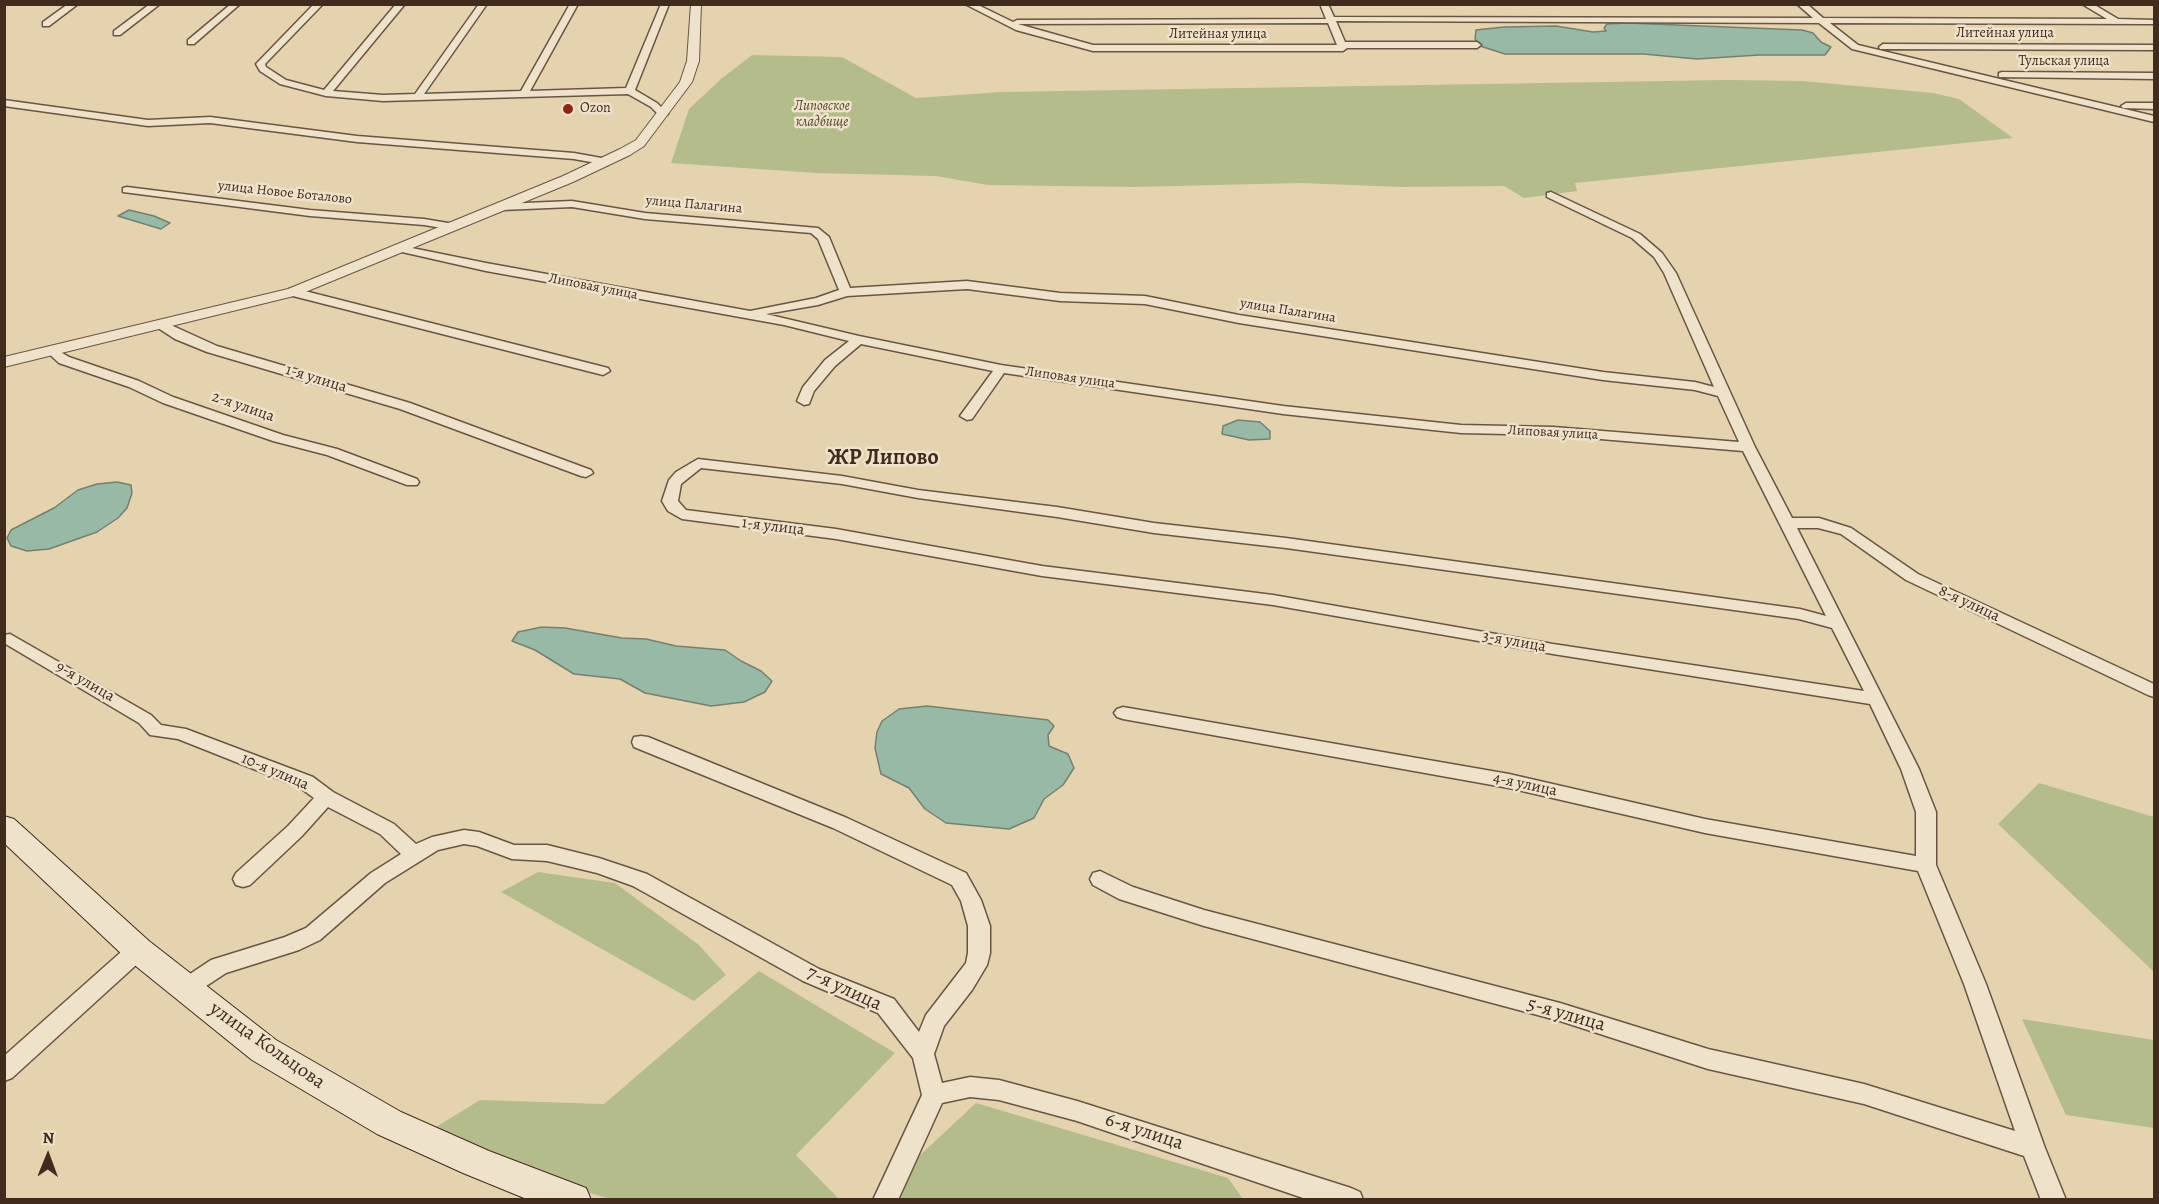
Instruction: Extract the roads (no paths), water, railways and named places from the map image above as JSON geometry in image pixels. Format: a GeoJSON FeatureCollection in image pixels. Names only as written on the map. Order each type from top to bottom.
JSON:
{"type":"FeatureCollection","features":[{"type":"Feature","properties":{"kind":"main road","name":"улица Кольцова"},"geometry":{"type":"LineString","coordinates":[[4,826],[138,950],[264,1050],[389,1123],[476,1162],[573,1200]]}},
{"type":"Feature","properties":{"kind":"street"},"geometry":{"type":"LineString","coordinates":[[46,24],[74,4]]}},
{"type":"Feature","properties":{"kind":"street"},"geometry":{"type":"LineString","coordinates":[[117,33],[156,4]]}},
{"type":"Feature","properties":{"kind":"street"},"geometry":{"type":"LineString","coordinates":[[191,42],[236,4]]}},
{"type":"Feature","properties":{"kind":"street"},"geometry":{"type":"LineString","coordinates":[[319,4],[260,64],[263,69],[283,82],[326,93],[370,98],[630,91],[662,108]]}},
{"type":"Feature","properties":{"kind":"street"},"geometry":{"type":"LineString","coordinates":[[326,93],[401,4]]}},
{"type":"Feature","properties":{"kind":"street"},"geometry":{"type":"LineString","coordinates":[[417,98],[483,4]]}},
{"type":"Feature","properties":{"kind":"street"},"geometry":{"type":"LineString","coordinates":[[524,94],[574,4]]}},
{"type":"Feature","properties":{"kind":"street"},"geometry":{"type":"LineString","coordinates":[[630,91],[665,4]]}},
{"type":"Feature","properties":{"kind":"street"},"geometry":{"type":"LineString","coordinates":[[4,362],[58,355],[162,325],[293,292],[402,249],[447,226],[502,207],[607,162],[640,142],[662,108],[681,91],[691,71],[696,4]]}},
{"type":"Feature","properties":{"kind":"street","name":"Литейная улица"},"geometry":{"type":"LineString","coordinates":[[969,4],[1019,28],[1093,48],[1477,45]]}},
{"type":"Feature","properties":{"kind":"street"},"geometry":{"type":"LineString","coordinates":[[1324,4],[1342,47]]}},
{"type":"Feature","properties":{"kind":"street"},"geometry":{"type":"LineString","coordinates":[[1801,4],[1855,47],[2154,119]]}},
{"type":"Feature","properties":{"kind":"street"},"geometry":{"type":"LineString","coordinates":[[2086,4],[2117,22]]}},
{"type":"Feature","properties":{"kind":"street"},"geometry":{"type":"LineString","coordinates":[[1007,22],[1331,20],[2154,22]]}},
{"type":"Feature","properties":{"kind":"street","name":"Литейная улица"},"geometry":{"type":"LineString","coordinates":[[1855,47],[2154,48]]}},
{"type":"Feature","properties":{"kind":"street","name":"Тульская улица"},"geometry":{"type":"LineString","coordinates":[[1974,75],[2154,76]]}},
{"type":"Feature","properties":{"kind":"street"},"geometry":{"type":"LineString","coordinates":[[4,103],[148,123],[210,120],[400,143],[590,158],[607,162]]}},
{"type":"Feature","properties":{"kind":"street"},"geometry":{"type":"LineString","coordinates":[[2098,106],[2154,106]]}},
{"type":"Feature","properties":{"kind":"street","name":"улица Новое Боталово"},"geometry":{"type":"LineString","coordinates":[[127,190],[310,213],[447,226]]}},
{"type":"Feature","properties":{"kind":"street"},"geometry":{"type":"LineString","coordinates":[[1551,195],[1646,243],[1658,255],[1670,273],[1748,447],[1877,699],[1910,769],[1926,812],[1926,865],[1976,984],[2033,1148],[2054,1200]]}},
{"type":"Feature","properties":{"kind":"street","name":"улица Палагина"},"geometry":{"type":"LineString","coordinates":[[502,207],[572,204],[645,216],[814,230],[823,237],[846,292]]}},
{"type":"Feature","properties":{"kind":"street","name":"Липовая улица"},"geometry":{"type":"LineString","coordinates":[[402,249],[486,267],[784,321],[859,340],[1001,369],[1274,408],[1426,425],[1509,431],[1553,431],[1748,447]]}},
{"type":"Feature","properties":{"kind":"street","name":"улица Палагина"},"geometry":{"type":"LineString","coordinates":[[737,314],[818,301],[846,292],[967,285],[1060,297],[1145,300],[1239,319],[1603,376],[1695,386],[1724,393]]}},
{"type":"Feature","properties":{"kind":"street"},"geometry":{"type":"LineString","coordinates":[[293,292],[603,370]]}},
{"type":"Feature","properties":{"kind":"street","name":"1-я улица"},"geometry":{"type":"LineString","coordinates":[[162,325],[180,336],[212,349],[405,406],[586,473]]}},
{"type":"Feature","properties":{"kind":"street"},"geometry":{"type":"LineString","coordinates":[[804,401],[808,390],[830,363],[859,340]]}},
{"type":"Feature","properties":{"kind":"street","name":"2-я улица"},"geometry":{"type":"LineString","coordinates":[[58,355],[243,427],[332,452],[412,482]]}},
{"type":"Feature","properties":{"kind":"street"},"geometry":{"type":"LineString","coordinates":[[967,416],[1001,369]]}},
{"type":"Feature","properties":{"kind":"street","name":"1-я улица"},"geometry":{"type":"LineString","coordinates":[[1152,584],[1042,571],[836,534],[682,514],[673,508],[670,501],[674,483],[698,463],[843,480],[918,494],[1800,614],[1837,624]]}},
{"type":"Feature","properties":{"kind":"street","name":"8-я улица"},"geometry":{"type":"LineString","coordinates":[[1785,523],[1819,523],[1846,531],[1912,577],[2154,691]]}},
{"type":"Feature","properties":{"kind":"street","name":"3-я улица"},"geometry":{"type":"LineString","coordinates":[[1152,584],[1342,610],[1553,649],[1877,699]]}},
{"type":"Feature","properties":{"kind":"street","name":"9-я улица"},"geometry":{"type":"LineString","coordinates":[[10,639],[145,718],[156,730]]}},
{"type":"Feature","properties":{"kind":"street","name":"4-я улица"},"geometry":{"type":"LineString","coordinates":[[1123,713],[1509,781],[1705,826],[1926,865]]}},
{"type":"Feature","properties":{"kind":"street","name":"10-я улица"},"geometry":{"type":"LineString","coordinates":[[156,730],[180,733],[306,782],[326,797],[387,829],[415,855]]}},
{"type":"Feature","properties":{"kind":"street"},"geometry":{"type":"LineString","coordinates":[[641,742],[840,823],[959,879],[972,900],[979,926],[979,953],[976,965],[934,1022],[923,1054],[934,1095],[885,1200]]}},
{"type":"Feature","properties":{"kind":"street"},"geometry":{"type":"LineString","coordinates":[[243,879],[296,831],[326,797]]}},
{"type":"Feature","properties":{"kind":"street","name":"7-я улица"},"geometry":{"type":"LineString","coordinates":[[186,988],[219,966],[291,944],[314,934],[378,878],[432,844],[464,837],[478,839],[512,852],[547,854],[599,866],[640,880],[811,975],[886,1006],[923,1054]]}},
{"type":"Feature","properties":{"kind":"street","name":"5-я улица"},"geometry":{"type":"LineString","coordinates":[[1100,879],[1126,893],[1204,918],[1560,1012],[1708,1059],[1864,1094],[2033,1148]]}},
{"type":"Feature","properties":{"kind":"street"},"geometry":{"type":"LineString","coordinates":[[4,1071],[138,950]]}},
{"type":"Feature","properties":{"kind":"street","name":"6-я улица"},"geometry":{"type":"LineString","coordinates":[[934,1095],[970,1087],[999,1090],[1077,1111],[1351,1200]]}},
{"type":"Feature","properties":{"kind":"place","name":"Ozon"},"geometry":{"type":"Point","coordinates":[568,109]}},
{"type":"Feature","properties":{"kind":"district","name":"ЖР Липово"},"geometry":{"type":"Point","coordinates":[883,459]}},
{"type":"Feature","properties":{"kind":"park label","name":"Липовское кладбище"},"geometry":{"type":"Point","coordinates":[822,116]}}]}
